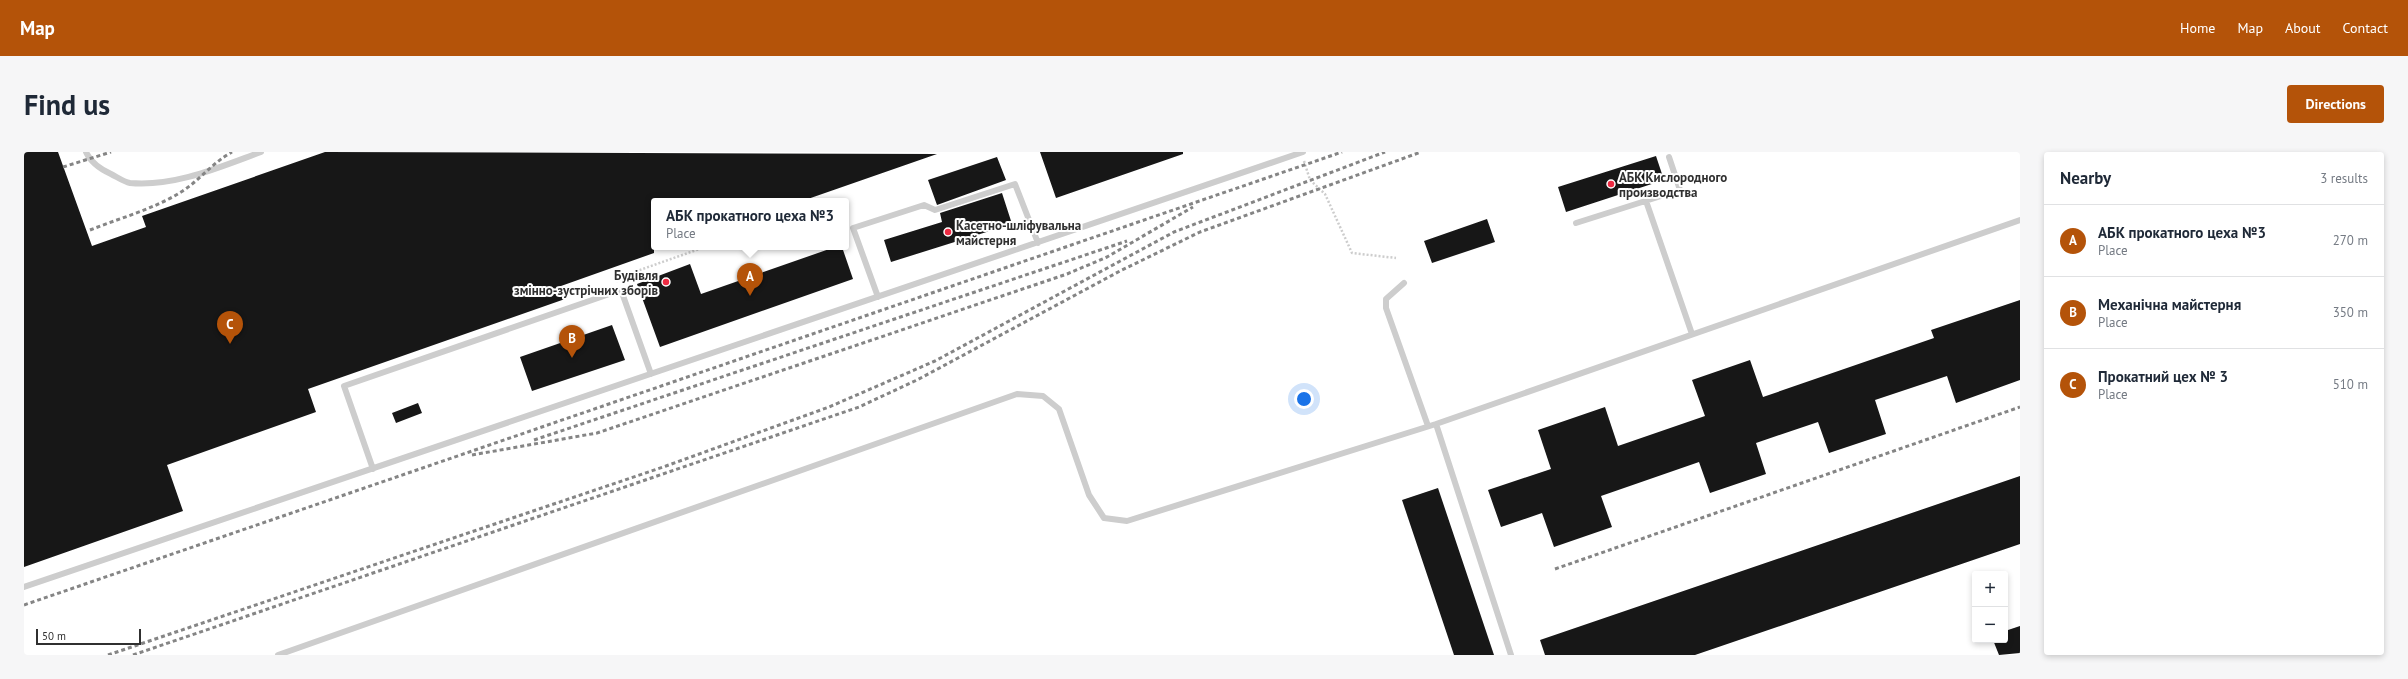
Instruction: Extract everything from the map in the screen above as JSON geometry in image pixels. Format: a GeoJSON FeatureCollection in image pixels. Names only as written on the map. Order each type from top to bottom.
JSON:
{"type":"FeatureCollection","features":[{"type":"Feature","properties":{"kind":"lane"},"geometry":{"type":"LineString","coordinates":[[86,152],[90,160],[103,170],[129,183],[157,182],[203,173],[261,152]]}},
{"type":"Feature","properties":{"kind":"lane"},"geometry":{"type":"LineString","coordinates":[[24,587],[1302,152]]}},
{"type":"Feature","properties":{"kind":"lane"},"geometry":{"type":"LineString","coordinates":[[1576,223],[1680,190],[1669,157]]}},
{"type":"Feature","properties":{"kind":"lane"},"geometry":{"type":"LineString","coordinates":[[878,297],[853,228],[924,205],[935,210],[1015,184],[1038,243]]}},
{"type":"Feature","properties":{"kind":"lane"},"geometry":{"type":"LineString","coordinates":[[1646,202],[1692,334]]}},
{"type":"Feature","properties":{"kind":"lane"},"geometry":{"type":"LineString","coordinates":[[278,655],[1017,394],[1043,396],[1059,409],[1089,495],[1104,518],[1126,521],[1436,424],[2020,220]]}},
{"type":"Feature","properties":{"kind":"lane"},"geometry":{"type":"LineString","coordinates":[[1404,283],[1386,299],[1386,308],[1428,426]]}},
{"type":"Feature","properties":{"kind":"lane"},"geometry":{"type":"LineString","coordinates":[[372,469],[344,386],[621,290],[651,374]]}},
{"type":"Feature","properties":{"kind":"lane"},"geometry":{"type":"LineString","coordinates":[[1436,424],[1511,655]]}},
{"type":"Feature","properties":{"kind":"path"},"geometry":{"type":"LineString","coordinates":[[1302,152],[1310,180],[1326,194],[1352,253],[1396,258]]}},
{"type":"Feature","properties":{"kind":"path"},"geometry":{"type":"LineString","coordinates":[[621,290],[617,278],[696,250]]}},
{"type":"Feature","properties":{"kind":"building"},"geometry":{"type":"Polygon","coordinates":[[[24,152],[58,152],[92,246],[146,227],[142,216],[325,152],[937,154],[811,198],[651,198],[651,250],[654,250],[654,253],[561,286],[565,299],[308,389],[316,412],[167,465],[183,511],[24,567],[24,152]]]}},
{"type":"Feature","properties":{"kind":"building"},"geometry":{"type":"Polygon","coordinates":[[[1040,152],[1183,152],[1183,154],[1056,198],[1040,152]]]}},
{"type":"Feature","properties":{"kind":"building","name":"АБК Кислородного производства"},"geometry":{"type":"Polygon","coordinates":[[[1656,156],[1664,180],[1566,212],[1558,187],[1656,156]]]}},
{"type":"Feature","properties":{"kind":"building"},"geometry":{"type":"Polygon","coordinates":[[[997,157],[1006,180],[937,205],[928,180],[997,157]]]}},
{"type":"Feature","properties":{"kind":"building","name":"Касетно-шліфувальна майстерня"},"geometry":{"type":"Polygon","coordinates":[[[1002,193],[1012,224],[891,262],[884,240],[942,222],[940,213],[1002,193]]]}},
{"type":"Feature","properties":{"kind":"building"},"geometry":{"type":"Polygon","coordinates":[[[1487,219],[1495,242],[1432,263],[1424,241],[1487,219]]]}},
{"type":"Feature","properties":{"kind":"building"},"geometry":{"type":"Polygon","coordinates":[[[826,250],[843,250],[853,279],[660,347],[637,284],[690,264],[701,294],[826,250]]]}},
{"type":"Feature","properties":{"kind":"building"},"geometry":{"type":"Polygon","coordinates":[[[2020,300],[2020,380],[1956,403],[1947,376],[1875,400],[1886,434],[1829,453],[1818,422],[1756,443],[1766,474],[1710,493],[1699,462],[1601,496],[1612,527],[1554,547],[1542,513],[1501,527],[1488,490],[1551,469],[1538,430],[1605,407],[1618,446],[1705,416],[1692,380],[1750,360],[1763,397],[1934,338],[1931,330],[2020,300]]]}},
{"type":"Feature","properties":{"kind":"building"},"geometry":{"type":"Polygon","coordinates":[[[612,325],[625,360],[532,391],[520,357],[612,325]]]}},
{"type":"Feature","properties":{"kind":"building"},"geometry":{"type":"Polygon","coordinates":[[[418,403],[422,413],[396,423],[392,413],[418,403]]]}},
{"type":"Feature","properties":{"kind":"building"},"geometry":{"type":"Polygon","coordinates":[[[2020,476],[2020,544],[1695,655],[1545,655],[1540,640],[2020,476]]]}},
{"type":"Feature","properties":{"kind":"building"},"geometry":{"type":"Polygon","coordinates":[[[1438,488],[1494,655],[1454,655],[1402,500],[1438,488]]]}},
{"type":"Feature","properties":{"kind":"building"},"geometry":{"type":"Polygon","coordinates":[[[2020,626],[2020,653],[1999,655],[1994,643],[2008,643],[2008,630],[2020,626]]]}},
{"type":"Feature","properties":{"kind":"railway"},"geometry":{"type":"LineString","coordinates":[[63,167],[111,152]]}},
{"type":"Feature","properties":{"kind":"railway"},"geometry":{"type":"LineString","coordinates":[[90,230],[171,198],[188,188],[218,161],[232,152]]}},
{"type":"Feature","properties":{"kind":"railway"},"geometry":{"type":"LineString","coordinates":[[24,605],[1342,152]]}},
{"type":"Feature","properties":{"kind":"railway"},"geometry":{"type":"LineString","coordinates":[[108,655],[666,466],[829,407],[935,361],[1174,232],[1385,152]]}},
{"type":"Feature","properties":{"kind":"railway"},"geometry":{"type":"LineString","coordinates":[[133,655],[859,407],[917,380],[1120,271],[1200,232],[1421,152]]}},
{"type":"Feature","properties":{"kind":"railway"},"geometry":{"type":"LineString","coordinates":[[472,455],[597,433],[1067,274],[1107,257],[1193,207]]}},
{"type":"Feature","properties":{"kind":"railway"},"geometry":{"type":"LineString","coordinates":[[534,440],[1127,241]]}},
{"type":"Feature","properties":{"kind":"railway"},"geometry":{"type":"LineString","coordinates":[[1555,569],[2020,407]]}},
{"type":"Feature","properties":{"kind":"place","name":"АБК Кислородного производства"},"geometry":{"type":"Point","coordinates":[1611,184]}},
{"type":"Feature","properties":{"kind":"place","name":"Касетно-шліфувальна майстерня"},"geometry":{"type":"Point","coordinates":[948,232]}},
{"type":"Feature","properties":{"kind":"place","name":"Будівля змінно-зустрічних зборів"},"geometry":{"type":"Point","coordinates":[666,282]}},
{"type":"Feature","properties":{"kind":"place","name":"АБК прокатного цеха №3"},"geometry":{"type":"Point","coordinates":[750,296]}},
{"type":"Feature","properties":{"kind":"place","name":"Прокатний цех № 3"},"geometry":{"type":"Point","coordinates":[230,344]}},
{"type":"Feature","properties":{"kind":"place","name":"Механічна майстерня"},"geometry":{"type":"Point","coordinates":[572,358]}}]}
